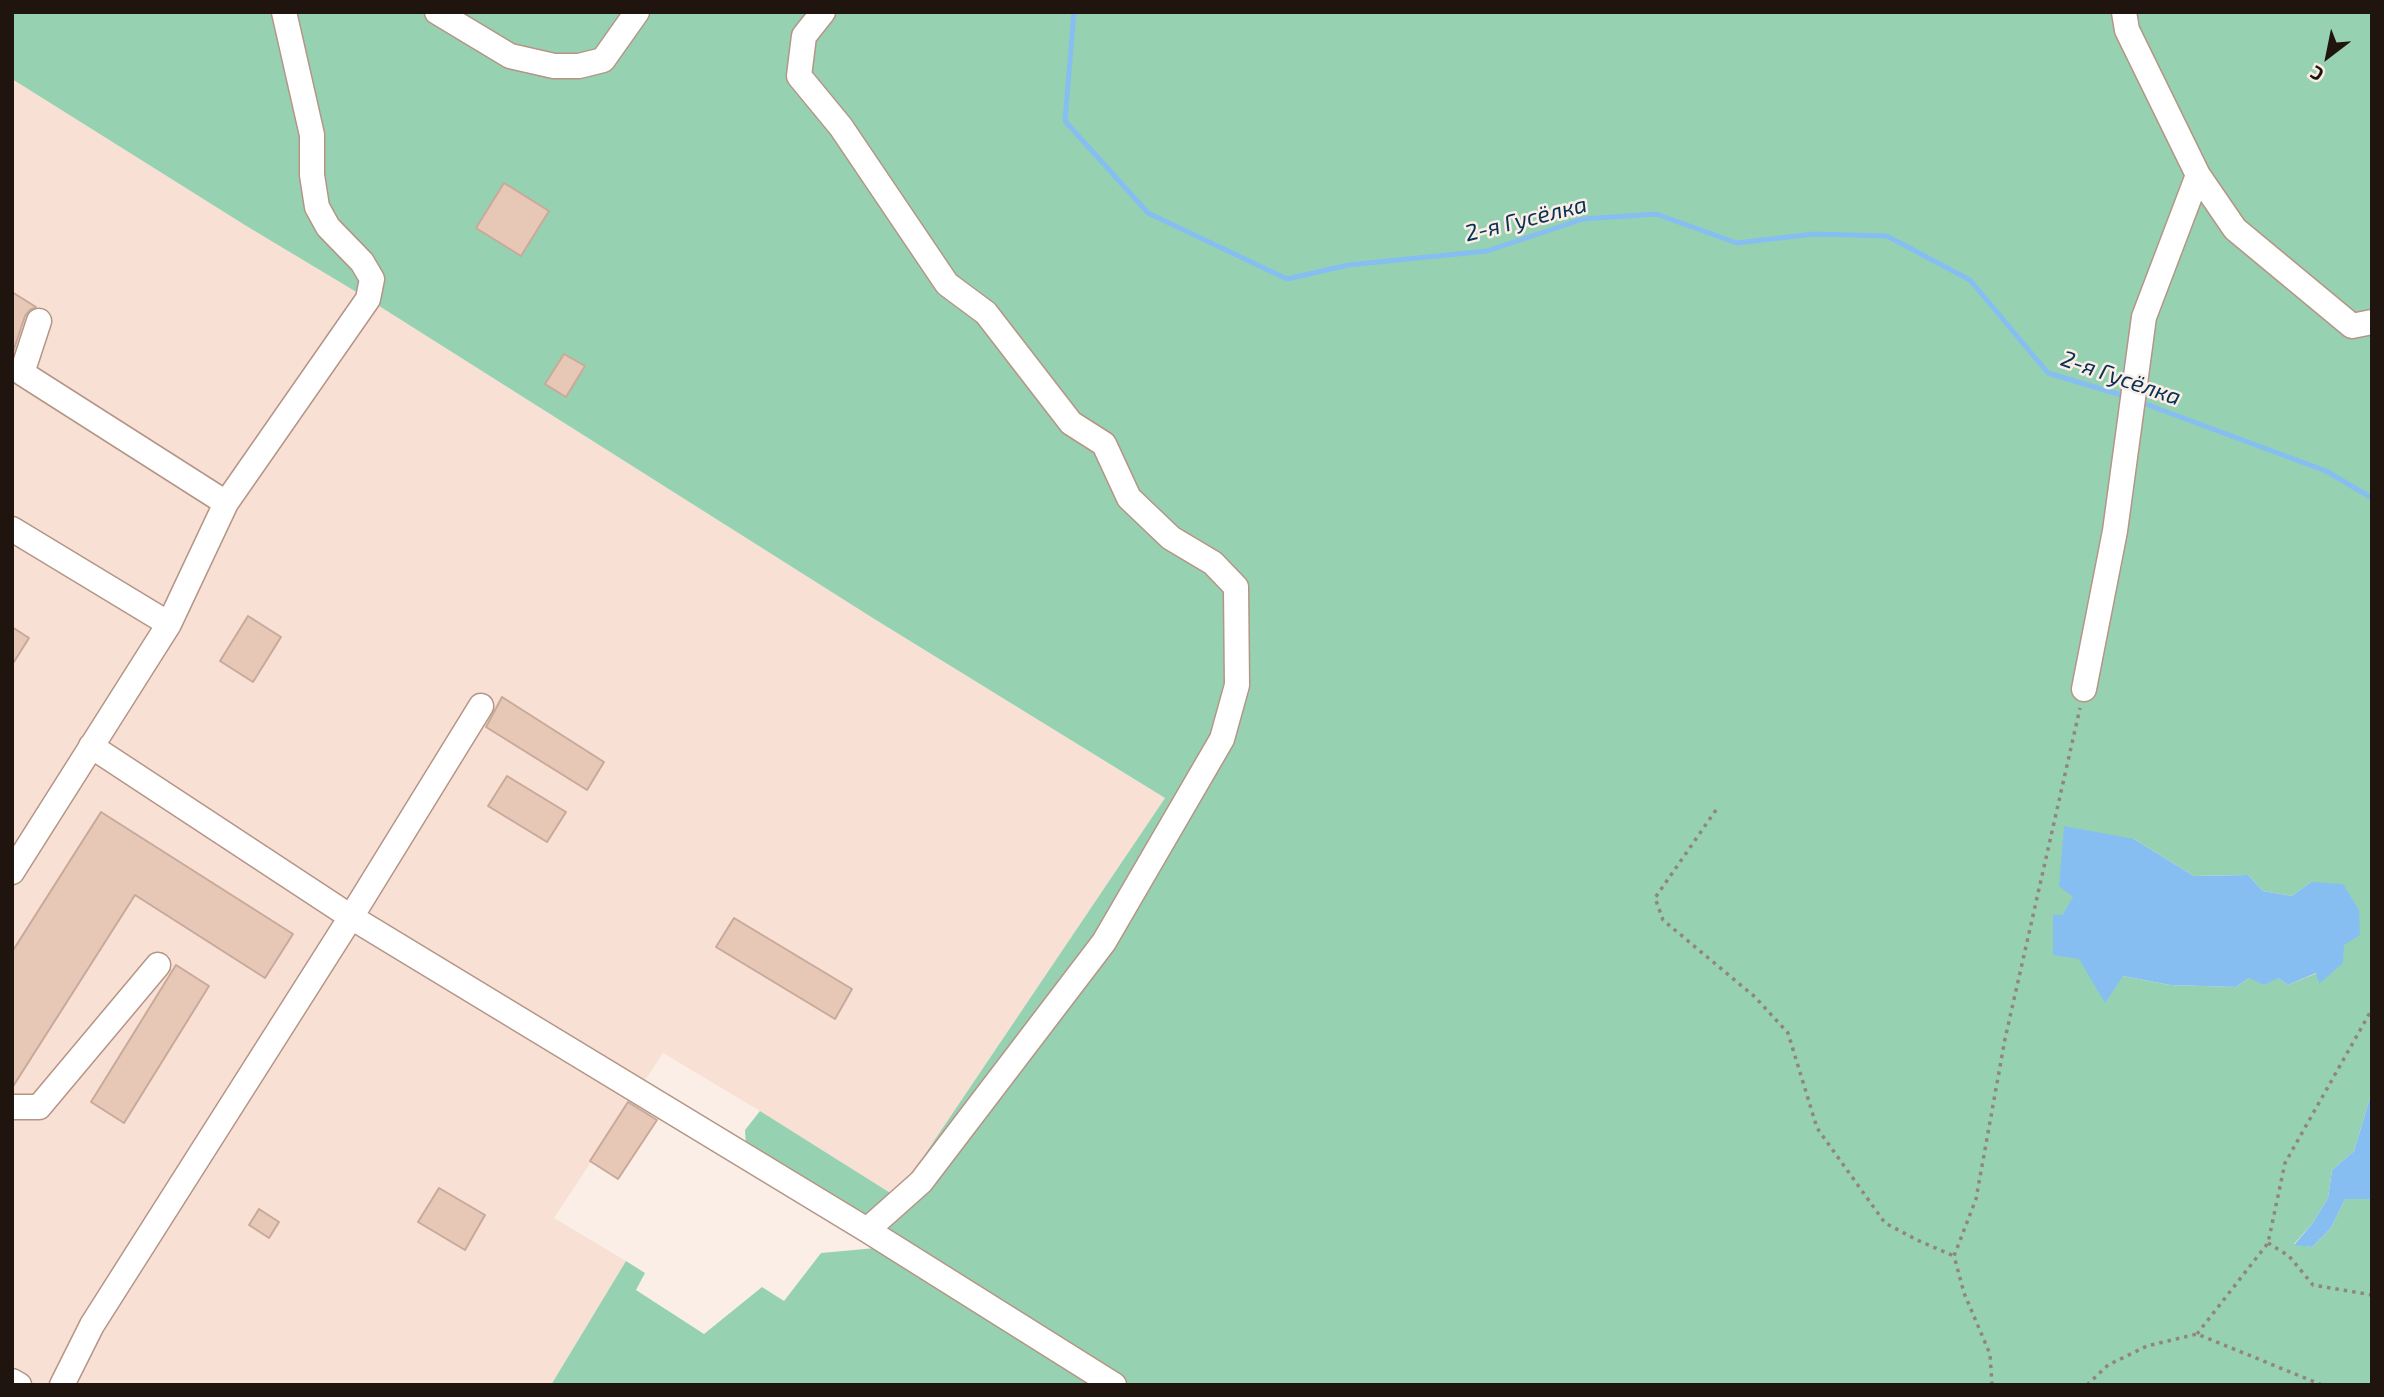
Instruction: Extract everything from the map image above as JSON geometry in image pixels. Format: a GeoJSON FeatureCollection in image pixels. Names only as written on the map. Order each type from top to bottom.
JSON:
{"type":"FeatureCollection","features":[{"type":"Feature","properties":{"kind":"street"},"geometry":{"type":"LineString","coordinates":[[12,872],[169,624],[226,503],[368,299],[372,279],[362,262],[328,227],[317,207],[312,175],[312,135],[284,12]]}},
{"type":"Feature","properties":{"kind":"street"},"geometry":{"type":"LineString","coordinates":[[437,12],[510,56],[554,66],[579,66],[603,60],[637,12]]}},
{"type":"Feature","properties":{"kind":"street"},"geometry":{"type":"LineString","coordinates":[[823,12],[804,36],[799,76],[841,127],[947,284],[986,313],[1071,424],[1104,444],[1129,498],[1171,538],[1213,563],[1236,587],[1237,685],[1222,739],[1104,942],[921,1182],[867,1230]]}},
{"type":"Feature","properties":{"kind":"street"},"geometry":{"type":"LineString","coordinates":[[2124,12],[2127,30],[2198,175],[2235,229],[2352,326],[2372,322]]}},
{"type":"Feature","properties":{"kind":"street"},"geometry":{"type":"LineString","coordinates":[[2084,689],[2115,531],[2144,317],[2198,175]]}},
{"type":"Feature","properties":{"kind":"street"},"geometry":{"type":"LineString","coordinates":[[39,321],[22,373],[226,503]]}},
{"type":"Feature","properties":{"kind":"street"},"geometry":{"type":"LineString","coordinates":[[12,529],[169,624]]}},
{"type":"Feature","properties":{"kind":"street"},"geometry":{"type":"LineString","coordinates":[[62,1385],[92,1325],[351,917],[481,706]]}},
{"type":"Feature","properties":{"kind":"street"},"geometry":{"type":"LineString","coordinates":[[91,746],[351,917],[867,1230],[1114,1385]]}},
{"type":"Feature","properties":{"kind":"street"},"geometry":{"type":"LineString","coordinates":[[12,1107],[39,1107],[158,965]]}},
{"type":"Feature","properties":{"kind":"street"},"geometry":{"type":"LineString","coordinates":[[12,1381],[19,1385]]}},
{"type":"Feature","properties":{"kind":"path"},"geometry":{"type":"LineString","coordinates":[[1992,1385],[1990,1354],[1964,1293],[1954,1256],[1976,1199],[2005,1039],[2084,689]]}},
{"type":"Feature","properties":{"kind":"path"},"geometry":{"type":"LineString","coordinates":[[1716,810],[1655,898],[1664,920],[1755,997],[1788,1033],[1817,1128],[1885,1223],[1954,1256]]}},
{"type":"Feature","properties":{"kind":"path"},"geometry":{"type":"LineString","coordinates":[[2197,1334],[2268,1244],[2285,1163],[2372,1009]]}},
{"type":"Feature","properties":{"kind":"path"},"geometry":{"type":"LineString","coordinates":[[2268,1244],[2289,1256],[2313,1285],[2372,1295]]}},
{"type":"Feature","properties":{"kind":"path"},"geometry":{"type":"LineString","coordinates":[[2087,1385],[2108,1365],[2147,1346],[2197,1334],[2322,1385]]}},
{"type":"Feature","properties":{"kind":"shaded area"},"geometry":{"type":"Polygon","coordinates":[[[12,79],[1165,798],[913,1172],[892,1194],[663,1053],[554,1218],[626,1261],[551,1385],[12,1385],[12,79]]]}},
{"type":"Feature","properties":{"kind":"green space"},"geometry":{"type":"Polygon","coordinates":[[[12,12],[2372,12],[2372,1091],[2354,1151],[2332,1170],[2328,1198],[2312,1224],[2294,1244],[2312,1247],[2331,1228],[2345,1199],[2368,1199],[2372,1203],[2372,1385],[1131,1385],[746,1146],[745,1130],[760,1111],[892,1194],[913,1172],[1165,798],[12,79],[12,12]],[[2134,839],[2074,897],[2062,915],[2054,915],[2079,959],[2123,976],[2170,985],[2236,987],[2249,978],[2278,978],[2288,985],[2317,973],[2319,984],[2311,882],[2292,896],[2263,891],[2248,875],[2194,876],[2134,839]]]}},
{"type":"Feature","properties":{"kind":"green space"},"geometry":{"type":"Polygon","coordinates":[[[876,1248],[1094,1385],[551,1385],[626,1261],[645,1273],[636,1290],[704,1334],[762,1287],[784,1301],[821,1253],[876,1248]]]}},
{"type":"Feature","properties":{"kind":"water"},"geometry":{"type":"Polygon","coordinates":[[[2064,826],[2134,839],[2194,876],[2248,875],[2263,891],[2292,896],[2311,882],[2343,884],[2359,910],[2360,935],[2344,945],[2343,963],[2319,984],[2316,973],[2288,985],[2278,978],[2264,985],[2249,978],[2236,987],[2170,985],[2123,976],[2105,1003],[2079,959],[2053,955],[2053,915],[2062,915],[2073,897],[2059,886],[2064,826]]]}},
{"type":"Feature","properties":{"kind":"water"},"geometry":{"type":"Polygon","coordinates":[[[2372,1091],[2372,1203],[2368,1199],[2345,1199],[2331,1228],[2312,1247],[2294,1245],[2312,1224],[2328,1198],[2332,1170],[2354,1151],[2372,1091]]]}},
{"type":"Feature","properties":{"kind":"building"},"geometry":{"type":"Polygon","coordinates":[[[504,183],[549,211],[521,256],[476,228],[504,183]]]}},
{"type":"Feature","properties":{"kind":"building"},"geometry":{"type":"Polygon","coordinates":[[[12,292],[36,307],[25,316],[12,355],[12,292]]]}},
{"type":"Feature","properties":{"kind":"building"},"geometry":{"type":"Polygon","coordinates":[[[564,354],[585,366],[566,397],[545,384],[564,354]]]}},
{"type":"Feature","properties":{"kind":"building"},"geometry":{"type":"Polygon","coordinates":[[[248,616],[281,637],[253,682],[220,661],[248,616]]]}},
{"type":"Feature","properties":{"kind":"building"},"geometry":{"type":"Polygon","coordinates":[[[12,627],[29,638],[12,665],[12,627]]]}},
{"type":"Feature","properties":{"kind":"building"},"geometry":{"type":"Polygon","coordinates":[[[502,697],[604,762],[587,790],[486,727],[502,697]]]}},
{"type":"Feature","properties":{"kind":"building"},"geometry":{"type":"Polygon","coordinates":[[[507,776],[566,812],[547,842],[488,806],[507,776]]]}},
{"type":"Feature","properties":{"kind":"building"},"geometry":{"type":"Polygon","coordinates":[[[101,812],[293,934],[265,978],[135,895],[12,1088],[12,952],[101,812]]]}},
{"type":"Feature","properties":{"kind":"building"},"geometry":{"type":"Polygon","coordinates":[[[734,918],[852,989],[835,1019],[716,947],[734,918]]]}},
{"type":"Feature","properties":{"kind":"building"},"geometry":{"type":"Polygon","coordinates":[[[176,965],[209,986],[124,1123],[91,1102],[176,965]]]}},
{"type":"Feature","properties":{"kind":"building"},"geometry":{"type":"Polygon","coordinates":[[[628,1102],[657,1120],[618,1179],[590,1161],[628,1102]]]}},
{"type":"Feature","properties":{"kind":"building"},"geometry":{"type":"Polygon","coordinates":[[[439,1188],[485,1215],[465,1250],[418,1222],[439,1188]]]}},
{"type":"Feature","properties":{"kind":"building"},"geometry":{"type":"Polygon","coordinates":[[[259,1209],[279,1222],[269,1238],[249,1225],[259,1209]]]}},
{"type":"Feature","properties":{"kind":"waterway","name":"2-я Гусёлка"},"geometry":{"type":"LineString","coordinates":[[1074,12],[1065,121],[1148,213],[1287,279],[1348,265],[1487,251],[1583,219],[1656,214],[1737,243],[1814,234],[1887,236],[1970,280],[2048,373],[2128,397]]}},
{"type":"Feature","properties":{"kind":"waterway","name":"2-я Гусёлка"},"geometry":{"type":"LineString","coordinates":[[2140,402],[2326,471],[2372,498]]}}]}
